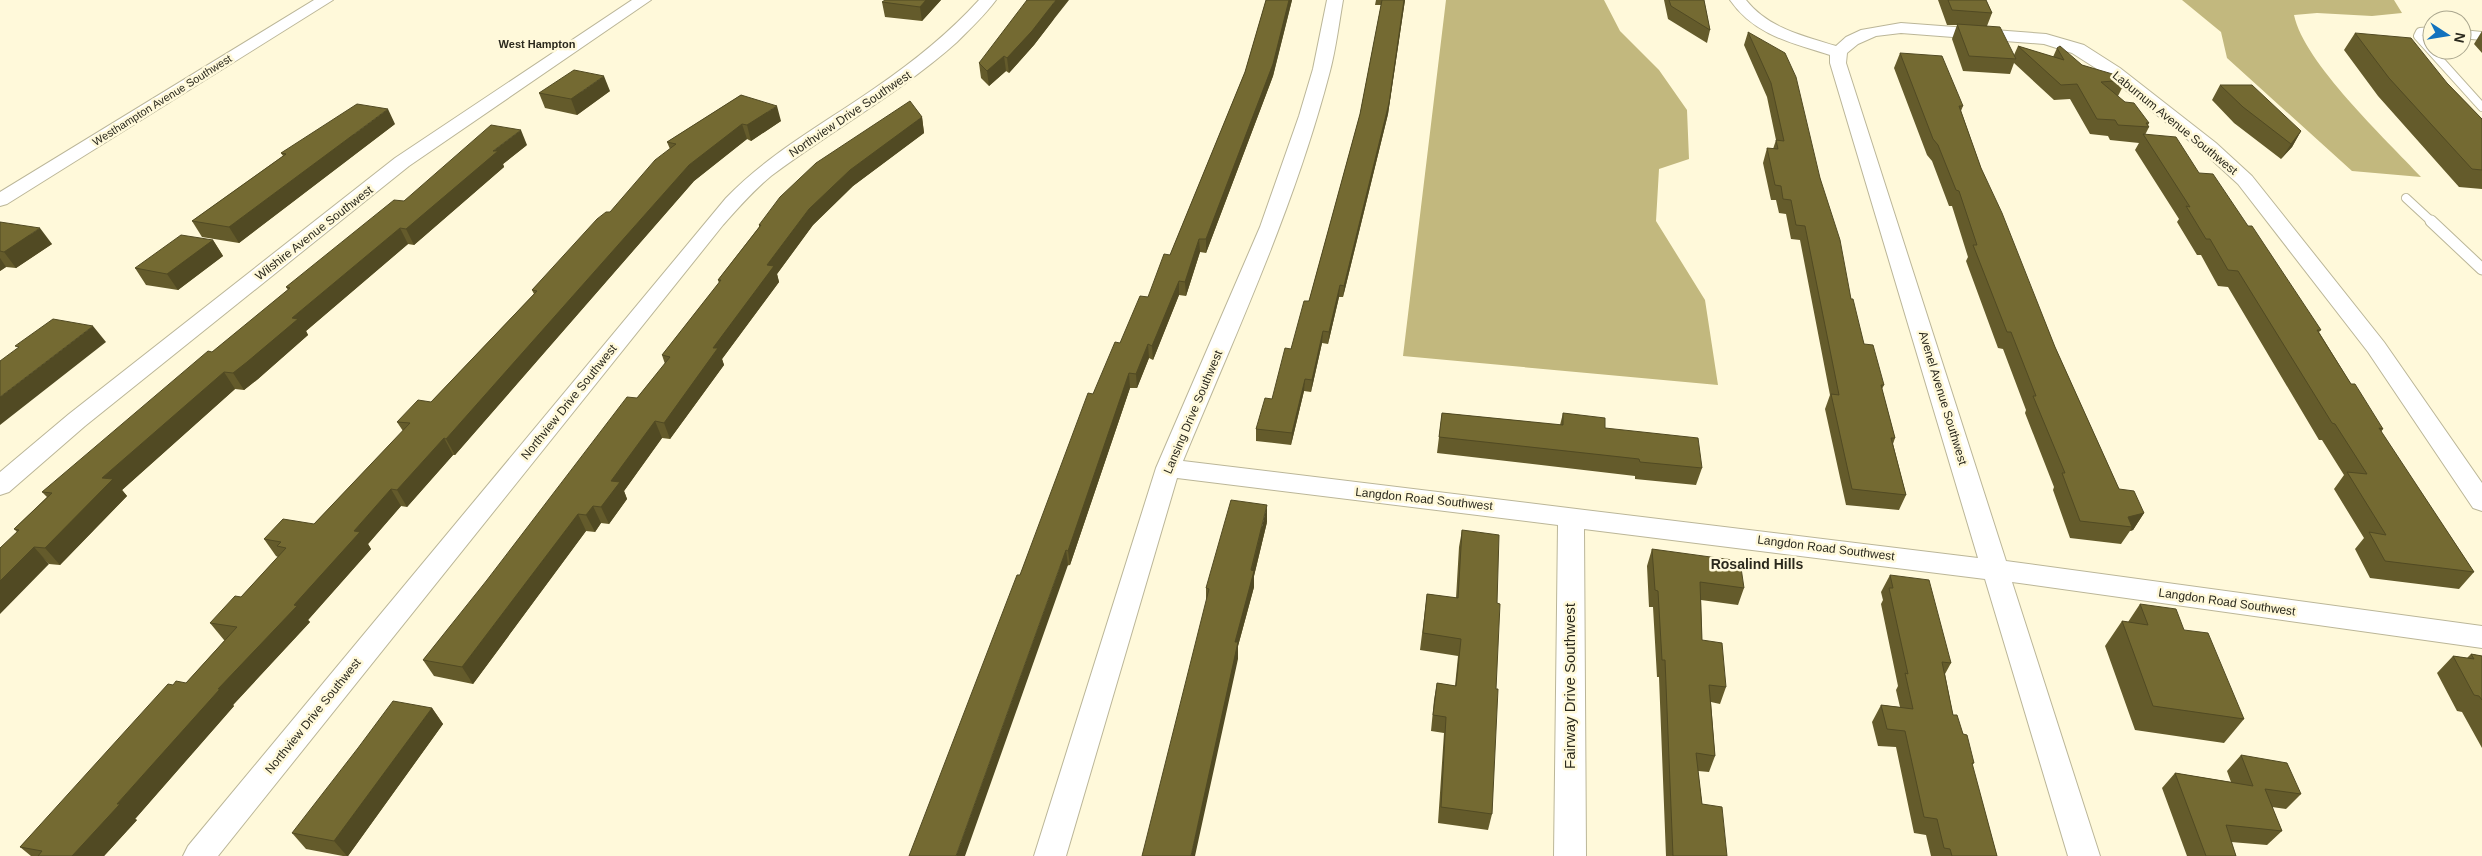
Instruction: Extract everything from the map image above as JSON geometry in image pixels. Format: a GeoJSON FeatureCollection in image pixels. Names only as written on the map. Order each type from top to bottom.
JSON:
{"type":"FeatureCollection","features":[{"type":"Feature","properties":{"kind":"street","name":"Westhampton Avenue Southwest"},"geometry":{"type":"LineString","coordinates":[[0,200],[325,0]]}},
{"type":"Feature","properties":{"kind":"street","name":"Wilshire Avenue Southwest"},"geometry":{"type":"LineString","coordinates":[[0,486],[76,420],[402,162],[460,121],[643,0]]}},
{"type":"Feature","properties":{"kind":"street","name":"Northview Drive Southwest"},"geometry":{"type":"LineString","coordinates":[[199,856],[716,221],[764,173],[942,49],[965,27],[988,0]]}},
{"type":"Feature","properties":{"kind":"street","name":"Lansing Drive Southwest"},"geometry":{"type":"LineString","coordinates":[[1050,856],[1168,468],[1270,227],[1322,69],[1335,0]]}},
{"type":"Feature","properties":{"kind":"street"},"geometry":{"type":"LineString","coordinates":[[1738,0],[1753,19],[1768,28],[1839,52]]}},
{"type":"Feature","properties":{"kind":"street","name":"Laburnum Avenue Southwest"},"geometry":{"type":"LineString","coordinates":[[1839,52],[1855,37],[1868,32],[1892,28],[2016,35],[2063,43],[2084,52],[2114,72],[2208,147],[2245,180],[2376,347],[2482,502]]}},
{"type":"Feature","properties":{"kind":"street","name":"Avenel Avenue Southwest"},"geometry":{"type":"LineString","coordinates":[[1839,52],[1838,63],[2084,856]]}},
{"type":"Feature","properties":{"kind":"street","name":"Langdon Road Southwest"},"geometry":{"type":"LineString","coordinates":[[1168,468],[1571,516],[1996,570],[2482,637]]}},
{"type":"Feature","properties":{"kind":"street","name":"Fairway Drive Southwest"},"geometry":{"type":"LineString","coordinates":[[1570,856],[1571,516]]}},
{"type":"Feature","properties":{"kind":"lane"},"geometry":{"type":"LineString","coordinates":[[2440,60],[2482,107]]}},
{"type":"Feature","properties":{"kind":"lane"},"geometry":{"type":"LineString","coordinates":[[2406,198],[2482,269]]}},
{"type":"Feature","properties":{"kind":"shaded area"},"geometry":{"type":"Polygon","coordinates":[[[1446,0],[1604,0],[1620,31],[1659,70],[1687,110],[1689,159],[1659,169],[1656,221],[1705,300],[1718,385],[1403,356],[1446,0]]]}},
{"type":"Feature","properties":{"kind":"shaded area"},"geometry":{"type":"Polygon","coordinates":[[[2182,0],[2394,0],[2402,13],[2372,16],[2317,13],[2294,15],[2301,34],[2329,77],[2368,122],[2421,177],[2352,171],[2227,58],[2221,32],[2182,0]]]}},
{"type":"Feature","properties":{"kind":"building"},"geometry":{"type":"Polygon","coordinates":[[[885,0],[926,0],[920,7],[882,2],[885,0]]]}},
{"type":"Feature","properties":{"kind":"building"},"geometry":{"type":"Polygon","coordinates":[[[1027,0],[1056,0],[1032,31],[1007,58],[1004,56],[987,71],[979,63],[1027,0]]]}},
{"type":"Feature","properties":{"kind":"building"},"geometry":{"type":"Polygon","coordinates":[[[1266,0],[1289,0],[1273,64],[1206,239],[1199,239],[1185,282],[1179,281],[1152,346],[1148,344],[1136,374],[1129,373],[1068,551],[1066,550],[956,856],[909,856],[1017,575],[1020,575],[1088,393],[1093,394],[1115,342],[1120,343],[1140,296],[1148,297],[1164,254],[1170,255],[1245,72],[1266,0]]]}},
{"type":"Feature","properties":{"kind":"building"},"geometry":{"type":"Polygon","coordinates":[[[1382,0],[1404,0],[1389,103],[1344,286],[1340,285],[1329,332],[1323,331],[1312,380],[1305,379],[1292,433],[1256,429],[1265,398],[1272,399],[1285,348],[1291,349],[1304,301],[1309,301],[1360,114],[1382,0]]]}},
{"type":"Feature","properties":{"kind":"building"},"geometry":{"type":"Polygon","coordinates":[[[1669,0],[1704,0],[1710,30],[1671,6],[1669,0]]]}},
{"type":"Feature","properties":{"kind":"building"},"geometry":{"type":"Polygon","coordinates":[[[1948,0],[1986,0],[1992,13],[1952,10],[1948,0]]]}},
{"type":"Feature","properties":{"kind":"building"},"geometry":{"type":"Polygon","coordinates":[[[1957,24],[2000,27],[2016,59],[1969,56],[1957,24]]]}},
{"type":"Feature","properties":{"kind":"building"},"geometry":{"type":"Polygon","coordinates":[[[1748,32],[1785,53],[1796,77],[1820,178],[1840,240],[1851,299],[1853,299],[1864,344],[1873,345],[1884,385],[1881,385],[1895,438],[1891,438],[1906,495],[1852,489],[1831,394],[1839,395],[1805,226],[1796,225],[1791,200],[1783,199],[1781,186],[1775,185],[1767,148],[1778,149],[1776,140],[1784,141],[1771,83],[1748,32]]]}},
{"type":"Feature","properties":{"kind":"building"},"geometry":{"type":"Polygon","coordinates":[[[2355,33],[2411,38],[2422,52],[2422,60],[2429,60],[2447,83],[2482,119],[2482,170],[2472,169],[2389,78],[2355,33]]]}},
{"type":"Feature","properties":{"kind":"building"},"geometry":{"type":"Polygon","coordinates":[[[2018,46],[2064,60],[2057,48],[2060,46],[2082,65],[2126,78],[2126,80],[2101,82],[2125,102],[2134,103],[2149,123],[2146,123],[2149,127],[2118,125],[2115,120],[2097,119],[2077,84],[2061,85],[2018,46]]]}},
{"type":"Feature","properties":{"kind":"building"},"geometry":{"type":"Polygon","coordinates":[[[1900,53],[1942,56],[1963,106],[1959,106],[1981,168],[2002,213],[2055,347],[2119,489],[2134,491],[2144,513],[2128,517],[2132,527],[2080,521],[2062,473],[2065,473],[2033,396],[2036,396],[2011,332],[2007,332],[1973,245],[1977,245],[1959,191],[1956,190],[1938,145],[1933,139],[1900,53]]]}},
{"type":"Feature","properties":{"kind":"building"},"geometry":{"type":"Polygon","coordinates":[[[574,70],[604,76],[571,99],[539,93],[574,70]]]}},
{"type":"Feature","properties":{"kind":"building"},"geometry":{"type":"Polygon","coordinates":[[[2220,85],[2252,85],[2301,131],[2291,144],[2243,107],[2220,85]]]}},
{"type":"Feature","properties":{"kind":"building"},"geometry":{"type":"Polygon","coordinates":[[[741,95],[777,106],[747,125],[742,124],[689,165],[446,439],[444,438],[397,490],[391,489],[354,531],[360,532],[294,605],[297,606],[218,689],[220,689],[72,856],[38,856],[42,851],[20,847],[168,684],[173,685],[176,681],[186,683],[237,627],[210,623],[235,596],[241,597],[286,548],[277,546],[281,542],[264,539],[283,519],[314,524],[410,423],[397,422],[418,400],[431,402],[537,291],[532,290],[597,219],[606,212],[610,212],[655,160],[676,144],[667,142],[741,95]]]}},
{"type":"Feature","properties":{"kind":"building"},"geometry":{"type":"Polygon","coordinates":[[[910,101],[922,117],[850,170],[809,209],[767,265],[774,266],[713,348],[718,348],[664,423],[655,421],[611,481],[620,482],[601,507],[593,506],[586,515],[578,514],[462,667],[423,660],[487,580],[627,397],[637,398],[670,357],[662,355],[721,280],[718,280],[761,225],[759,225],[780,197],[816,163],[910,101]]]}},
{"type":"Feature","properties":{"kind":"building"},"geometry":{"type":"Polygon","coordinates":[[[357,104],[388,109],[229,227],[192,221],[286,154],[281,153],[357,104]]]}},
{"type":"Feature","properties":{"kind":"building"},"geometry":{"type":"Polygon","coordinates":[[[491,125],[521,130],[493,151],[498,151],[406,229],[400,228],[292,318],[298,319],[247,362],[233,373],[224,372],[102,478],[113,479],[45,548],[34,547],[0,581],[0,548],[19,530],[14,529],[52,493],[42,492],[208,351],[212,352],[290,288],[286,287],[394,200],[404,201],[491,125]]]}},
{"type":"Feature","properties":{"kind":"building"},"geometry":{"type":"Polygon","coordinates":[[[2143,134],[2176,137],[2199,173],[2213,174],[2248,226],[2252,226],[2321,330],[2317,330],[2351,384],[2355,384],[2383,429],[2379,428],[2474,572],[2385,561],[2369,532],[2386,535],[2347,472],[2367,474],[2335,424],[2332,423],[2238,271],[2228,270],[2210,239],[2206,239],[2186,206],[2190,207],[2143,134]]]}},
{"type":"Feature","properties":{"kind":"building"},"geometry":{"type":"Polygon","coordinates":[[[0,222],[40,228],[4,252],[0,251],[0,222]]]}},
{"type":"Feature","properties":{"kind":"building"},"geometry":{"type":"Polygon","coordinates":[[[181,235],[213,240],[167,274],[135,268],[181,235]]]}},
{"type":"Feature","properties":{"kind":"building"},"geometry":{"type":"Polygon","coordinates":[[[53,319],[93,326],[0,397],[0,361],[19,347],[15,346],[53,319]]]}},
{"type":"Feature","properties":{"kind":"building"},"geometry":{"type":"Polygon","coordinates":[[[1442,413],[1563,425],[1563,413],[1605,418],[1605,428],[1698,438],[1702,468],[1640,462],[1639,459],[1439,437],[1442,413]]]}},
{"type":"Feature","properties":{"kind":"building"},"geometry":{"type":"Polygon","coordinates":[[[1231,500],[1267,505],[1251,570],[1254,571],[1235,642],[1238,642],[1191,856],[1142,856],[1209,589],[1206,588],[1231,500]]]}},
{"type":"Feature","properties":{"kind":"building"},"geometry":{"type":"Polygon","coordinates":[[[1462,530],[1499,535],[1497,603],[1500,604],[1496,689],[1498,689],[1492,814],[1441,807],[1446,717],[1433,715],[1437,683],[1456,686],[1461,639],[1423,633],[1427,594],[1458,598],[1462,530]]]}},
{"type":"Feature","properties":{"kind":"building"},"geometry":{"type":"Polygon","coordinates":[[[1652,549],[1740,561],[1744,588],[1700,582],[1702,640],[1722,643],[1726,687],[1709,685],[1715,756],[1696,753],[1702,804],[1722,807],[1727,856],[1673,856],[1665,660],[1662,660],[1658,591],[1655,590],[1652,549]]]}},
{"type":"Feature","properties":{"kind":"building"},"geometry":{"type":"Polygon","coordinates":[[[1890,575],[1929,580],[1951,663],[1942,662],[1953,715],[1957,715],[1963,734],[1967,735],[1974,763],[1972,763],[1997,856],[1952,856],[1950,849],[1944,848],[1937,819],[1924,817],[1905,731],[1887,729],[1881,705],[1913,709],[1905,673],[1908,674],[1889,588],[1893,588],[1890,575]]]}},
{"type":"Feature","properties":{"kind":"building"},"geometry":{"type":"Polygon","coordinates":[[[2140,604],[2176,609],[2184,630],[2208,633],[2244,719],[2153,706],[2122,621],[2148,625],[2140,604]]]}},
{"type":"Feature","properties":{"kind":"building"},"geometry":{"type":"Polygon","coordinates":[[[2471,654],[2482,656],[2482,700],[2479,696],[2474,695],[2453,656],[2474,659],[2471,654]]]}},
{"type":"Feature","properties":{"kind":"building"},"geometry":{"type":"Polygon","coordinates":[[[393,701],[432,708],[334,841],[292,833],[358,748],[393,701]]]}},
{"type":"Feature","properties":{"kind":"building"},"geometry":{"type":"Polygon","coordinates":[[[2241,755],[2287,763],[2301,794],[2265,789],[2282,831],[2226,825],[2236,856],[2206,856],[2175,773],[2253,786],[2241,755]]]}},
{"type":"Feature","properties":{"kind":"district","name":"West Hampton"},"geometry":{"type":"Point","coordinates":[537,44]}},
{"type":"Feature","properties":{"kind":"district","name":"Rosalind Hills"},"geometry":{"type":"Point","coordinates":[1757,564]}}]}
